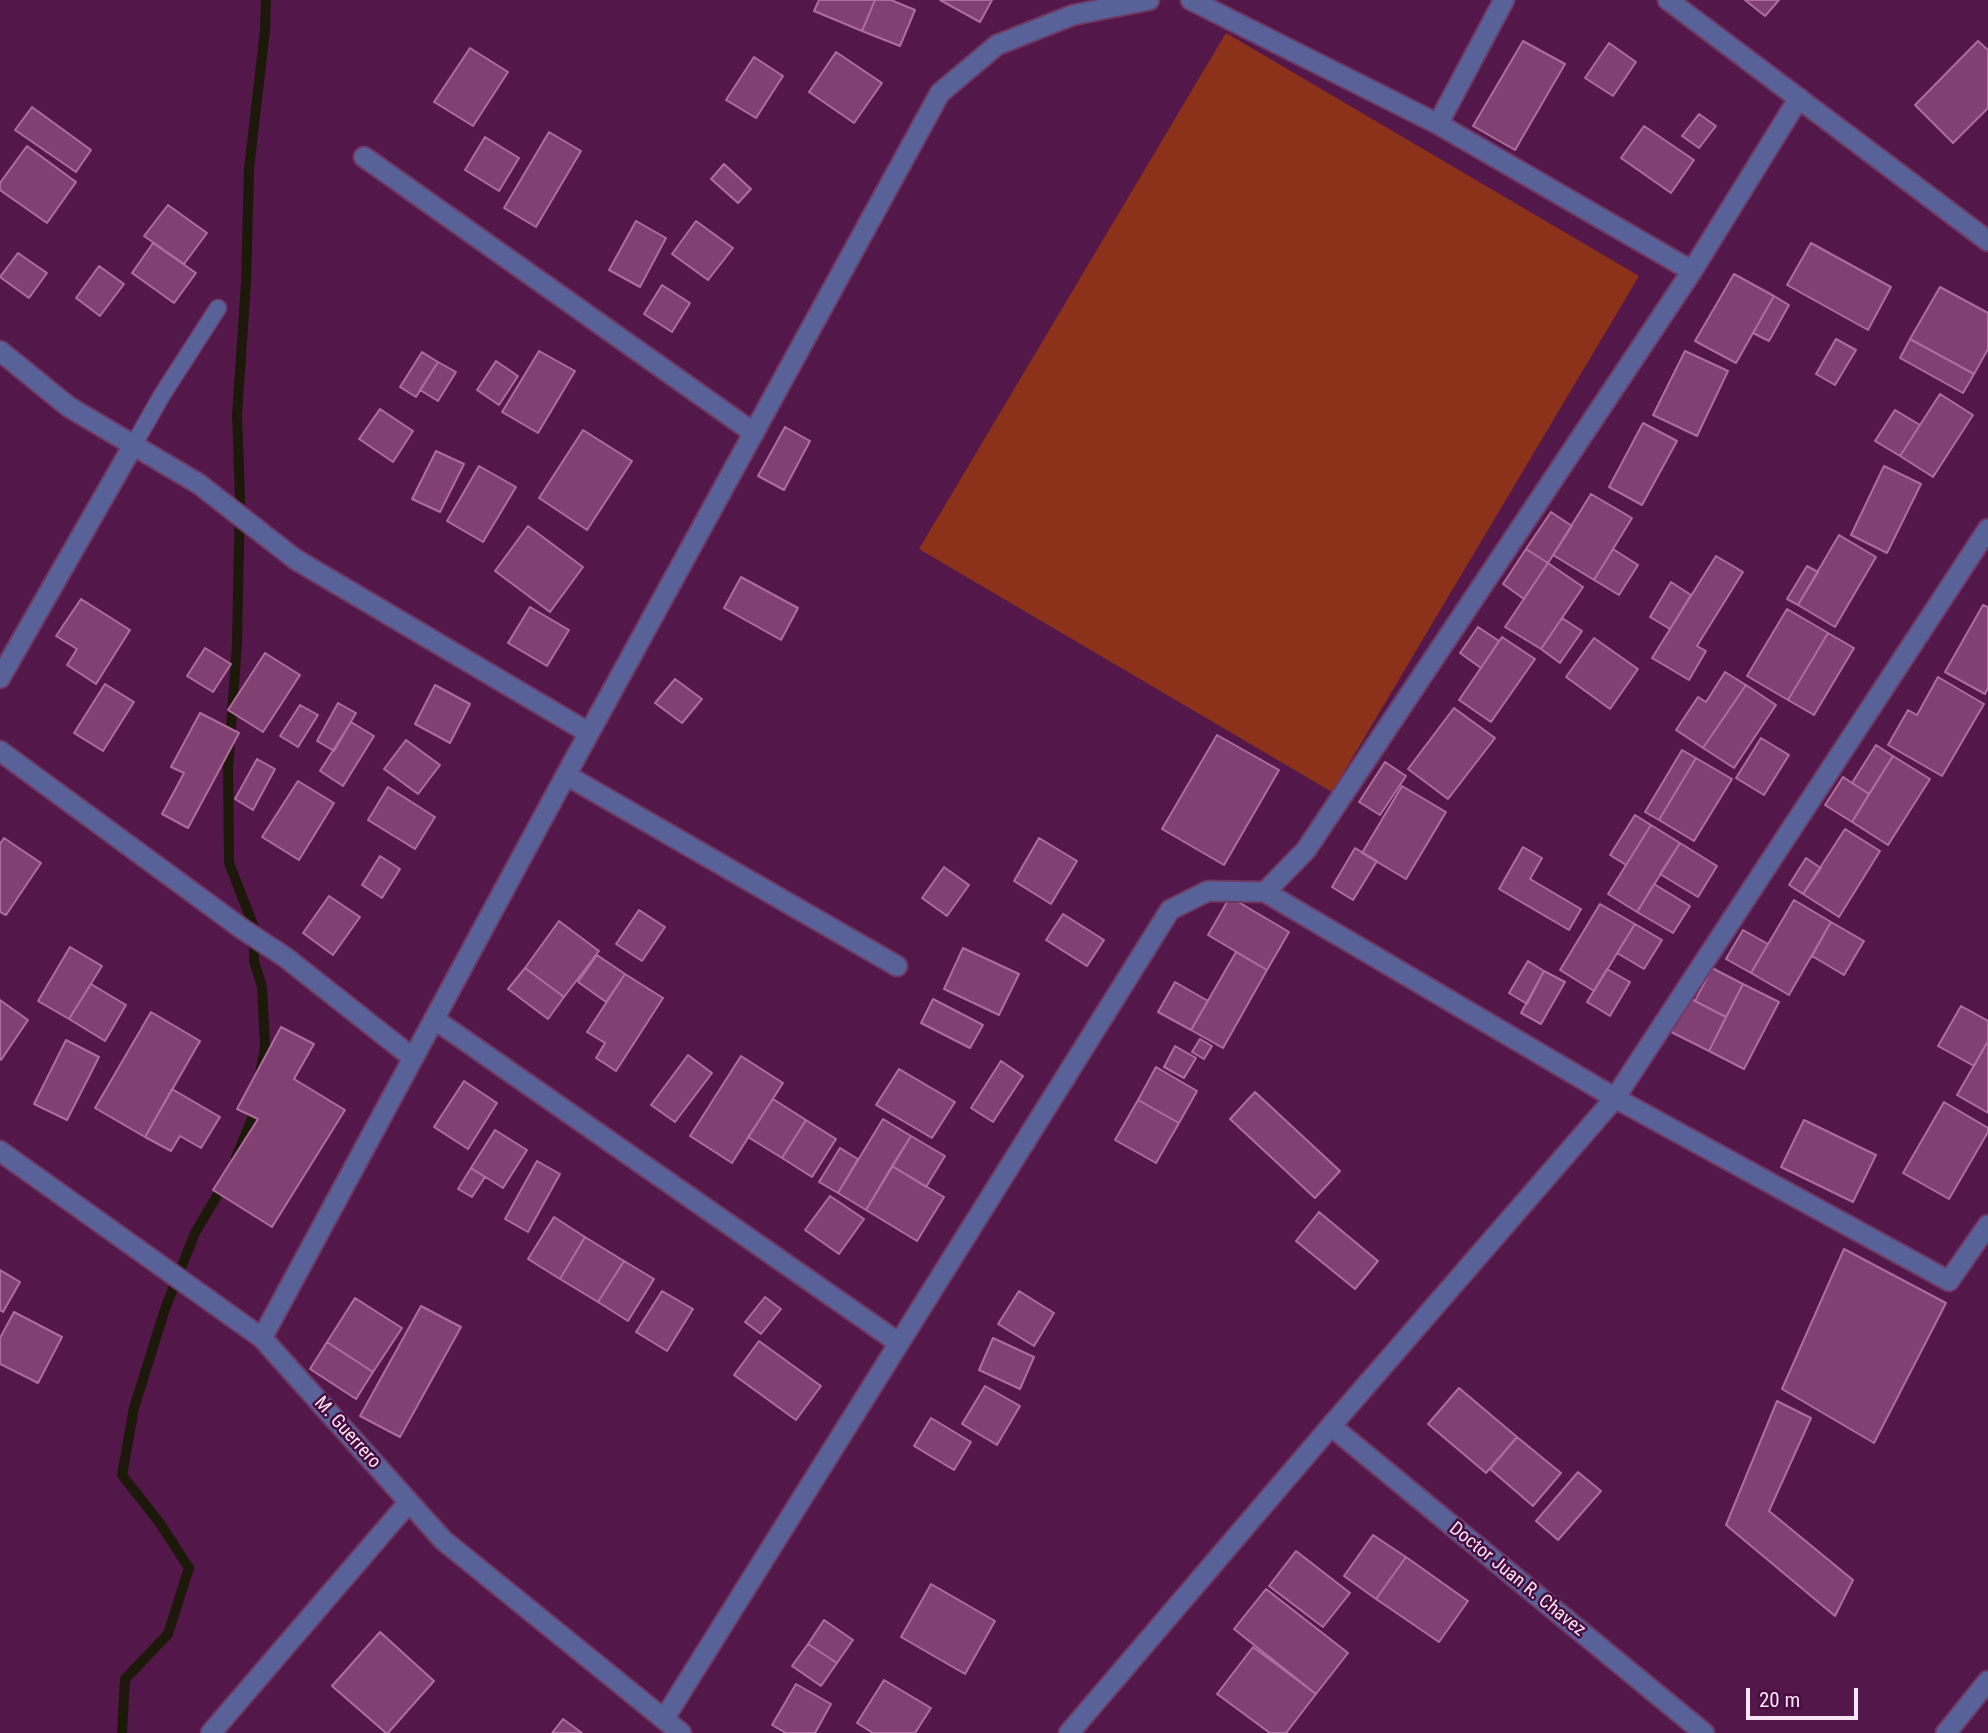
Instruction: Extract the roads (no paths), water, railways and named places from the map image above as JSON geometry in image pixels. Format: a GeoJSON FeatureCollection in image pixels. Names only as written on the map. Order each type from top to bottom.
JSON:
{"type":"FeatureCollection","features":[{"type":"Feature","properties":{"kind":"street"},"geometry":{"type":"LineString","coordinates":[[262,1338],[566,775],[940,93],[997,45],[1073,15],[1149,0]]}},
{"type":"Feature","properties":{"kind":"street"},"geometry":{"type":"LineString","coordinates":[[1191,0],[1438,124],[1692,271]]}},
{"type":"Feature","properties":{"kind":"street"},"geometry":{"type":"LineString","coordinates":[[1438,124],[1504,0]]}},
{"type":"Feature","properties":{"kind":"street"},"geometry":{"type":"LineString","coordinates":[[1668,0],[1988,241]]}},
{"type":"Feature","properties":{"kind":"street"},"geometry":{"type":"LineString","coordinates":[[1265,892],[1306,850],[1692,271],[1799,99]]}},
{"type":"Feature","properties":{"kind":"street"},"geometry":{"type":"LineString","coordinates":[[364,158],[754,433]]}},
{"type":"Feature","properties":{"kind":"street"},"geometry":{"type":"LineString","coordinates":[[0,351],[69,407],[198,484],[295,559],[589,733]]}},
{"type":"Feature","properties":{"kind":"street"},"geometry":{"type":"LineString","coordinates":[[0,678],[134,444]]}},
{"type":"Feature","properties":{"kind":"street"},"geometry":{"type":"LineString","coordinates":[[1069,1733],[1615,1098],[1988,528]]}},
{"type":"Feature","properties":{"kind":"street"},"geometry":{"type":"LineString","coordinates":[[0,751],[241,928],[285,957],[413,1058]]}},
{"type":"Feature","properties":{"kind":"street"},"geometry":{"type":"LineString","coordinates":[[566,775],[897,966]]}},
{"type":"Feature","properties":{"kind":"street"},"geometry":{"type":"LineString","coordinates":[[664,1719],[1170,910],[1208,891],[1265,892],[1615,1098],[1949,1281],[1988,1226]]}},
{"type":"Feature","properties":{"kind":"street"},"geometry":{"type":"LineString","coordinates":[[434,1018],[899,1343]]}},
{"type":"Feature","properties":{"kind":"street","name":"M. Guerrero"},"geometry":{"type":"LineString","coordinates":[[0,1151],[262,1338],[443,1540],[681,1733]]}},
{"type":"Feature","properties":{"kind":"street","name":"Doctor Juan R. Chavez"},"geometry":{"type":"LineString","coordinates":[[1331,1426],[1704,1733]]}},
{"type":"Feature","properties":{"kind":"street"},"geometry":{"type":"LineString","coordinates":[[211,1733],[410,1503]]}},
{"type":"Feature","properties":{"kind":"street"},"geometry":{"type":"LineString","coordinates":[[1946,1733],[1988,1681]]}},
{"type":"Feature","properties":{"kind":"lane"},"geometry":{"type":"LineString","coordinates":[[134,444],[218,308]]}},
{"type":"Feature","properties":{"kind":"waterway"},"geometry":{"type":"LineString","coordinates":[[260,1074],[265,1047],[262,987],[254,961],[254,927],[229,863],[228,768],[237,644],[240,497],[237,415],[246,283],[249,169],[266,0]]}},
{"type":"Feature","properties":{"kind":"waterway"},"geometry":{"type":"LineString","coordinates":[[236,1158],[255,1104]]}},
{"type":"Feature","properties":{"kind":"waterway"},"geometry":{"type":"LineString","coordinates":[[122,1733],[125,1679],[168,1634],[189,1568],[159,1522],[122,1475],[134,1408],[165,1309],[195,1233],[225,1182]]}}]}
